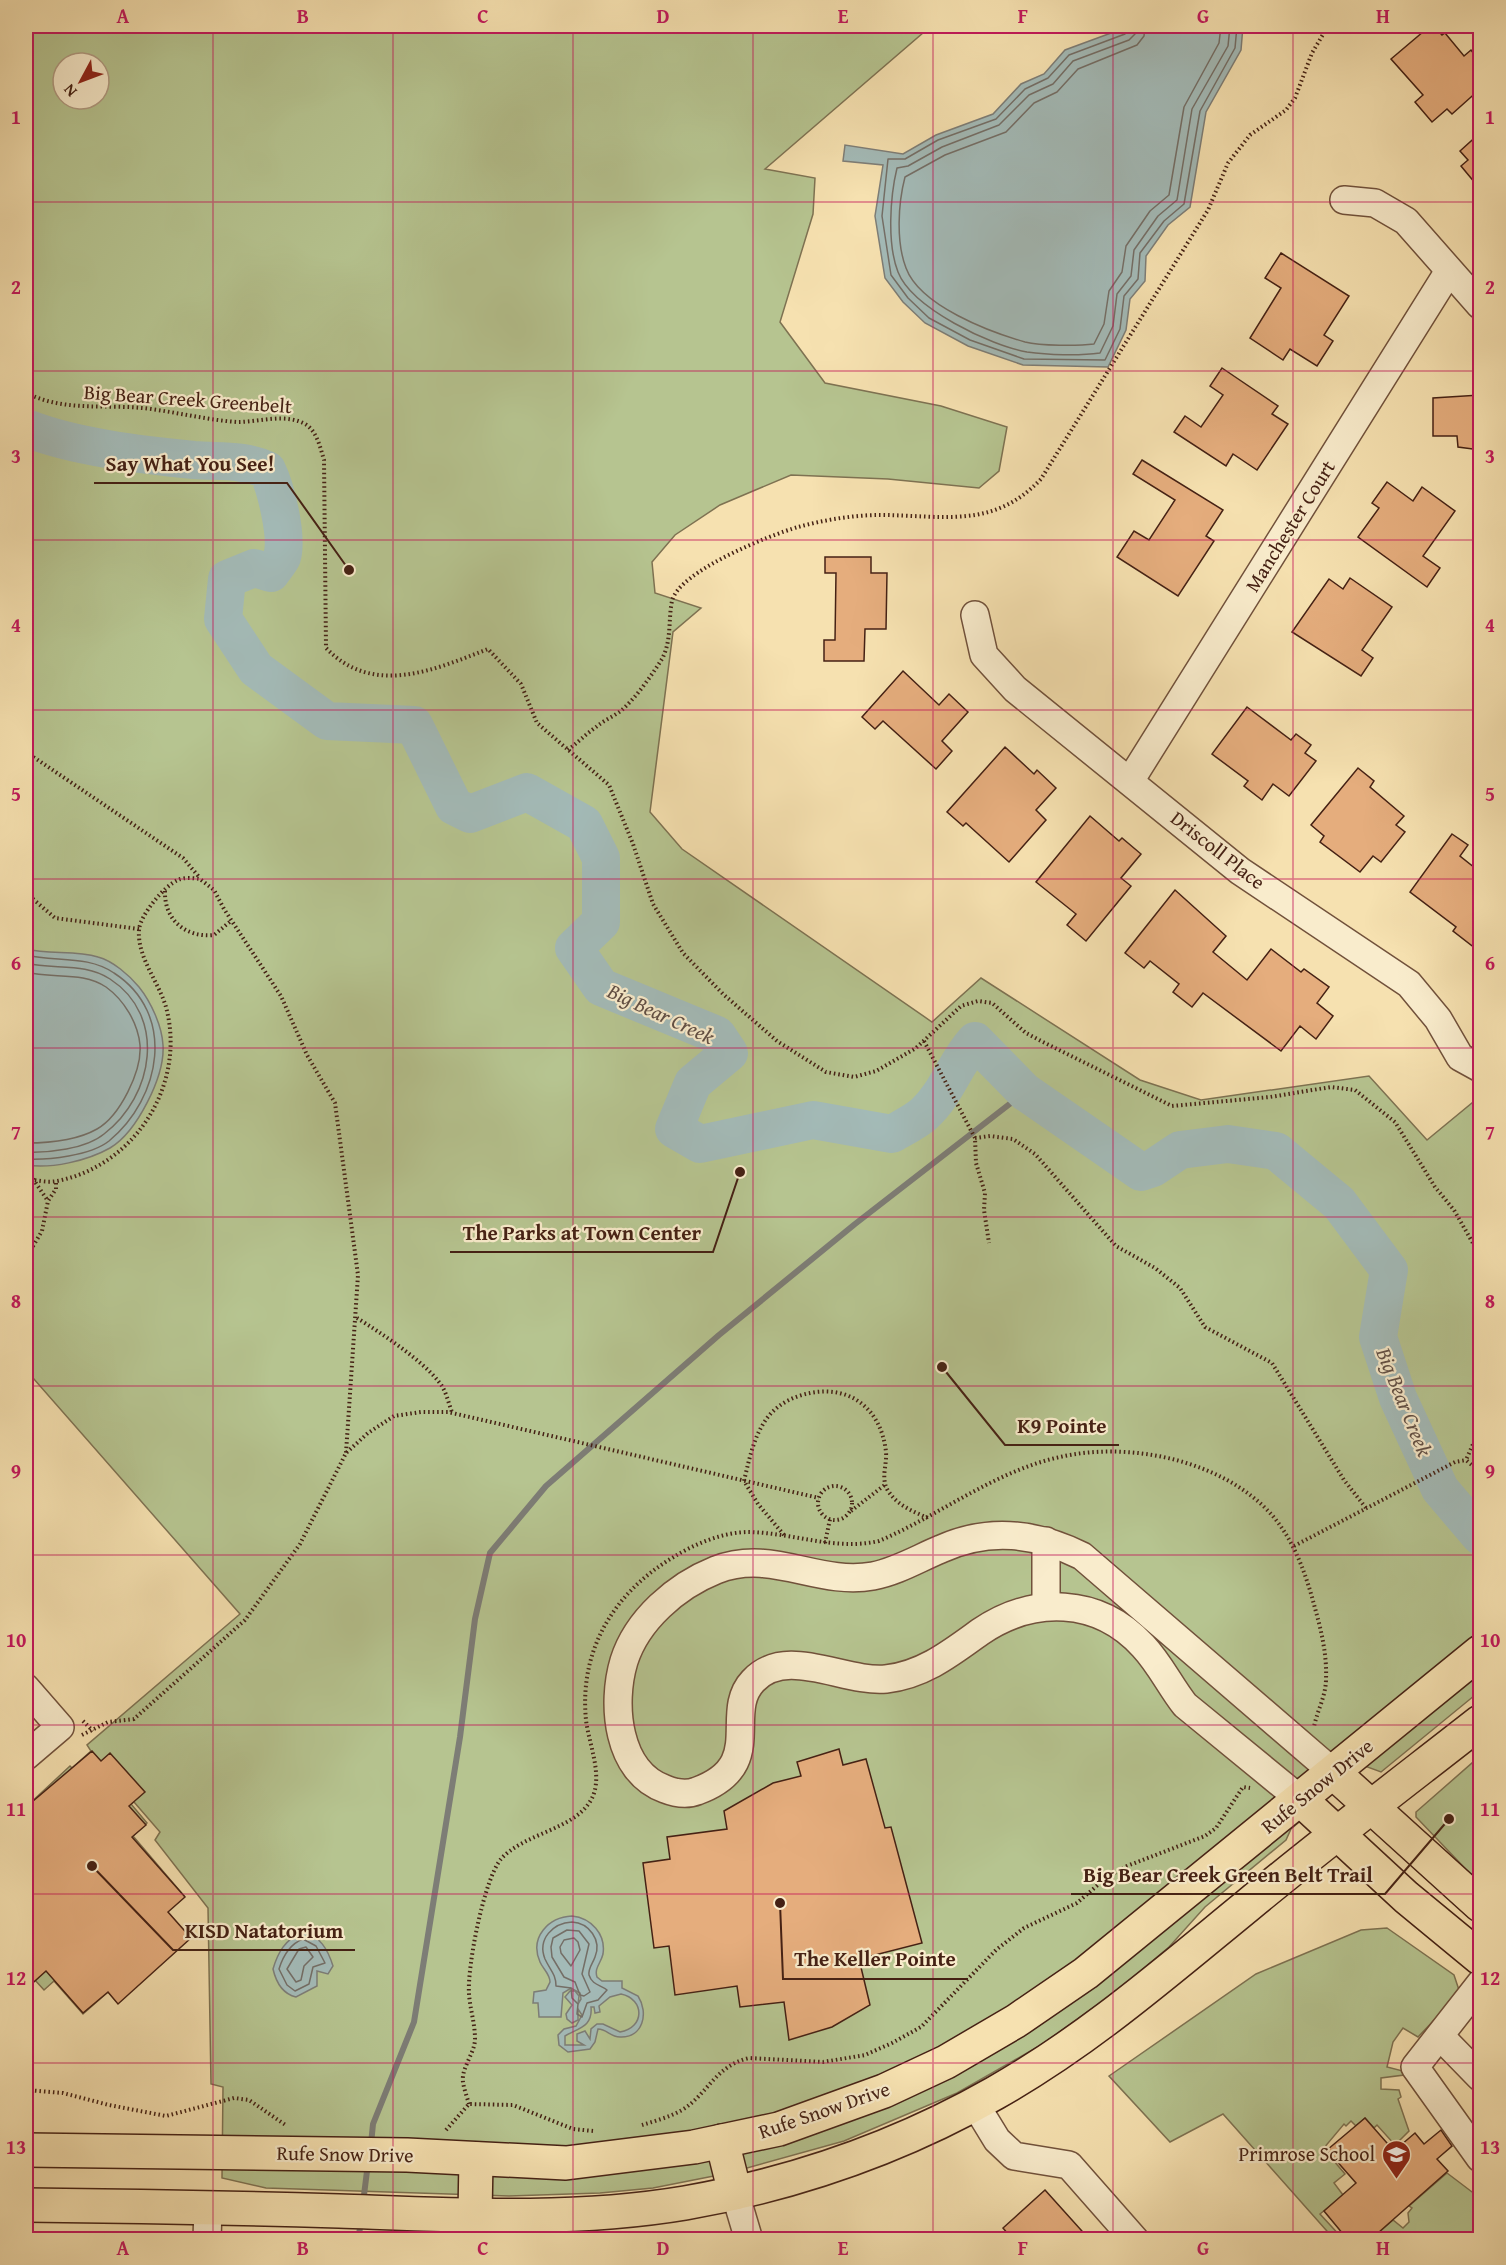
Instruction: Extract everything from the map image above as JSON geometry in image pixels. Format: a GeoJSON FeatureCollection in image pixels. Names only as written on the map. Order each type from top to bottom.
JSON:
{"type":"FeatureCollection","features":[{"type":"Feature","properties":{"kind":"main road","name":"Rufe Snow Drive"},"geometry":{"type":"LineString","coordinates":[[26,2150],[300,2143],[407,2155],[566,2163],[694,2147],[779,2129],[884,2091],[946,2062],[1006,2027],[1086,1972],[1301,1800],[1480,1652]]}},
{"type":"Feature","properties":{"kind":"main road"},"geometry":{"type":"LineString","coordinates":[[26,2205],[208,2207],[397,2213],[475,2227],[637,2209],[735,2193],[845,2161],[899,2140],[975,2104],[1044,2064],[1128,2005],[1480,1722]]}},
{"type":"Feature","properties":{"kind":"main road"},"geometry":{"type":"LineString","coordinates":[[1334,1773],[1480,1905]]}},
{"type":"Feature","properties":{"kind":"main road"},"geometry":{"type":"LineString","coordinates":[[1301,1800],[1406,1897],[1480,1958]]}},
{"type":"Feature","properties":{"kind":"main road"},"geometry":{"type":"LineString","coordinates":[[722,2141],[735,2193]]}},
{"type":"Feature","properties":{"kind":"main road"},"geometry":{"type":"LineString","coordinates":[[475,2227],[476,2159]]}},
{"type":"Feature","properties":{"kind":"street"},"geometry":{"type":"LineString","coordinates":[[1344,200],[1375,203],[1406,221],[1480,305]]}},
{"type":"Feature","properties":{"kind":"street","name":"Manchester Court"},"geometry":{"type":"LineString","coordinates":[[1130,781],[1449,271]]}},
{"type":"Feature","properties":{"kind":"street","name":"Driscoll Place"},"geometry":{"type":"LineString","coordinates":[[975,615],[984,655],[1015,689],[1240,871],[1409,984],[1438,1019],[1460,1057],[1480,1068]]}},
{"type":"Feature","properties":{"kind":"street"},"geometry":{"type":"LineString","coordinates":[[1301,1800],[1185,1706],[1170,1686],[1159,1665],[1125,1629],[1099,1613],[1071,1606],[1046,1606],[1017,1612],[992,1624],[932,1665],[911,1675],[872,1680],[829,1673],[807,1665],[786,1664],[768,1669],[753,1680],[743,1700],[742,1743],[735,1761],[722,1777],[708,1787],[690,1793],[671,1792],[656,1786],[643,1775],[632,1760],[623,1738],[619,1718],[620,1680],[633,1640],[643,1625],[677,1592],[715,1570],[735,1564],[766,1562],[815,1574],[862,1576],[895,1569],[981,1535],[1002,1534],[1046,1541],[1082,1556],[1334,1773]]}},
{"type":"Feature","properties":{"kind":"street"},"geometry":{"type":"LineString","coordinates":[[1046,1541],[1046,1606]]}},
{"type":"Feature","properties":{"kind":"street"},"geometry":{"type":"LineString","coordinates":[[26,1688],[60,1727],[26,1756]]}},
{"type":"Feature","properties":{"kind":"street"},"geometry":{"type":"LineString","coordinates":[[1480,1984],[1415,2067],[1480,2158]]}},
{"type":"Feature","properties":{"kind":"street"},"geometry":{"type":"LineString","coordinates":[[1440,2036],[1480,2077]]}},
{"type":"Feature","properties":{"kind":"street"},"geometry":{"type":"LineString","coordinates":[[975,2104],[997,2140],[1014,2156],[1069,2165],[1135,2240]]}},
{"type":"Feature","properties":{"kind":"street"},"geometry":{"type":"LineString","coordinates":[[735,2193],[749,2240]]}},
{"type":"Feature","properties":{"kind":"street"},"geometry":{"type":"LineString","coordinates":[[207,2240],[208,2207]]}},
{"type":"Feature","properties":{"kind":"path"},"geometry":{"type":"LineString","coordinates":[[568,750],[596,727],[622,710],[644,685],[663,656],[672,627],[672,601],[677,589],[703,569],[751,543],[798,527],[878,515],[964,518],[993,511],[1026,495],[1041,479],[1208,210],[1228,163],[1250,135],[1286,110],[1295,98],[1312,53],[1328,26]]}},
{"type":"Feature","properties":{"kind":"path","name":"Big Bear Creek Greenbelt"},"geometry":{"type":"LineString","coordinates":[[26,393],[47,403],[66,407],[112,405],[240,422],[291,419],[307,425],[318,439],[324,460],[326,648],[341,663],[386,676],[430,672],[488,649],[521,684],[537,723],[609,785],[633,844],[653,904],[683,953],[723,994],[777,1041],[826,1072],[854,1077],[876,1071],[916,1048],[961,1006],[978,1001],[992,1004],[1026,1033],[1042,1042],[1172,1106],[1270,1097],[1331,1087],[1355,1090],[1395,1122],[1435,1187],[1454,1209],[1474,1245],[1480,1274]]}},
{"type":"Feature","properties":{"kind":"path"},"geometry":{"type":"LineString","coordinates":[[26,752],[183,858],[200,879],[214,890],[281,996],[307,1055],[335,1103],[356,1264],[357,1318],[346,1453]]}},
{"type":"Feature","properties":{"kind":"path"},"geometry":{"type":"LineString","coordinates":[[26,1179],[56,1181],[104,1162],[124,1149],[149,1119],[166,1080],[170,1053],[167,1012],[145,958],[139,929],[147,910],[178,880],[200,879]]}},
{"type":"Feature","properties":{"kind":"path"},"geometry":{"type":"LineString","coordinates":[[165,891],[165,899],[172,917],[187,933],[214,935],[232,920]]}},
{"type":"Feature","properties":{"kind":"path"},"geometry":{"type":"LineString","coordinates":[[26,893],[55,918],[139,929]]}},
{"type":"Feature","properties":{"kind":"path"},"geometry":{"type":"LineString","coordinates":[[924,1041],[975,1138],[975,1163],[985,1193],[984,1210],[989,1243]]}},
{"type":"Feature","properties":{"kind":"path"},"geometry":{"type":"LineString","coordinates":[[975,1138],[990,1136],[1013,1139],[1035,1155],[1116,1246],[1155,1268],[1180,1288],[1205,1327],[1232,1344],[1272,1363],[1344,1480],[1366,1508]]}},
{"type":"Feature","properties":{"kind":"path"},"geometry":{"type":"LineString","coordinates":[[33,1179],[48,1201]]}},
{"type":"Feature","properties":{"kind":"path"},"geometry":{"type":"LineString","coordinates":[[26,1258],[42,1231],[48,1201],[56,1189],[56,1181]]}},
{"type":"Feature","properties":{"kind":"path"},"geometry":{"type":"LineString","coordinates":[[357,1318],[382,1333],[432,1374],[445,1391],[452,1413]]}},
{"type":"Feature","properties":{"kind":"path"},"geometry":{"type":"LineString","coordinates":[[1466,1460],[1477,1435],[1480,1352]]}},
{"type":"Feature","properties":{"kind":"path"},"geometry":{"type":"LineString","coordinates":[[784,1536],[765,1513],[744,1481],[757,1431],[770,1413],[797,1396],[825,1390],[837,1391],[852,1398],[865,1406],[876,1419],[886,1452],[886,1484],[902,1506],[928,1518]]}},
{"type":"Feature","properties":{"kind":"path"},"geometry":{"type":"LineString","coordinates":[[93,1731],[108,1722],[134,1719],[245,1620],[300,1544],[346,1453],[368,1432],[394,1416],[421,1412],[452,1413],[819,1498]]}},
{"type":"Feature","properties":{"kind":"path"},"geometry":{"type":"LineString","coordinates":[[1294,1546],[1455,1462],[1466,1460]]}},
{"type":"Feature","properties":{"kind":"path"},"geometry":{"type":"LineString","coordinates":[[1466,1460],[1480,1472]]}},
{"type":"Feature","properties":{"kind":"path"},"geometry":{"type":"LineString","coordinates":[[849,1512],[850,1496],[842,1488],[825,1489],[819,1498],[819,1509],[830,1519],[841,1519],[886,1484]]}},
{"type":"Feature","properties":{"kind":"path"},"geometry":{"type":"LineString","coordinates":[[825,1543],[830,1519]]}},
{"type":"Feature","properties":{"kind":"path"},"geometry":{"type":"LineString","coordinates":[[634,2128],[683,2109],[727,2066],[738,2061],[748,2058],[823,2062],[865,2055],[892,2043],[921,2027],[996,1950],[1024,1928],[1077,1903],[1107,1876],[1205,1836],[1216,1828],[1243,1787],[1253,1789]]}},
{"type":"Feature","properties":{"kind":"path"},"geometry":{"type":"LineString","coordinates":[[26,2090],[63,2093],[166,2116],[234,2098],[249,2100],[300,2143]]}},
{"type":"Feature","properties":{"kind":"path"},"geometry":{"type":"LineString","coordinates":[[441,2134],[469,2104],[513,2105],[573,2129],[596,2132]]}},
{"type":"Feature","properties":{"kind":"green space"},"geometry":{"type":"Polygon","coordinates":[[[26,26],[931,26],[765,169],[815,178],[813,214],[780,322],[825,383],[941,406],[1007,427],[999,471],[979,488],[888,479],[791,475],[720,505],[675,535],[652,562],[655,593],[701,608],[673,632],[650,812],[682,849],[932,1022],[981,978],[1140,1080],[1201,1100],[1369,1076],[1427,1140],[1478,1098],[1480,1100],[1480,1691],[1381,1772],[1365,1766],[1291,1829],[1286,1840],[1205,1907],[1169,1947],[1118,1990],[1041,2045],[957,2093],[844,2141],[729,2173],[653,2188],[600,2193],[509,2196],[266,2188],[222,2178],[223,2087],[211,2084],[208,1908],[155,1840],[160,1832],[134,1802],[131,1804],[147,1823],[133,1836],[184,1896],[166,1911],[116,2001],[108,1992],[83,2014],[54,1981],[44,1990],[34,1979],[30,1982],[26,1977],[26,1807],[70,1766],[72,1768],[91,1751],[87,1745],[240,1614],[26,1370],[26,26]]]}},
{"type":"Feature","properties":{"kind":"green space"},"geometry":{"type":"Polygon","coordinates":[[[1480,1756],[1480,1884],[1416,1817],[1416,1812],[1480,1756]]]}},
{"type":"Feature","properties":{"kind":"green space"},"geometry":{"type":"Polygon","coordinates":[[[1387,1928],[1454,1975],[1460,1993],[1418,2037],[1403,2028],[1393,2042],[1387,2067],[1403,2071],[1404,2075],[1381,2078],[1381,2089],[1399,2090],[1401,2097],[1398,2099],[1409,2131],[1395,2145],[1377,2125],[1374,2128],[1365,2118],[1356,2126],[1351,2121],[1346,2126],[1344,2124],[1323,2149],[1322,2152],[1327,2153],[1345,2174],[1334,2183],[1343,2195],[1320,2214],[1343,2239],[1334,2239],[1223,2114],[1170,2142],[1109,2076],[1256,1974],[1361,1930],[1387,1928]]]}},
{"type":"Feature","properties":{"kind":"green space"},"geometry":{"type":"Polygon","coordinates":[[[1447,2173],[1480,2198],[1480,2239],[1370,2240],[1393,2220],[1403,2228],[1409,2222],[1408,2213],[1412,2208],[1409,2206],[1447,2173]]]}},
{"type":"Feature","properties":{"kind":"water"},"geometry":{"type":"Polygon","coordinates":[[[1130,26],[1243,26],[1241,50],[1206,112],[1190,207],[1168,225],[1146,256],[1145,281],[1130,299],[1126,330],[1108,367],[1023,365],[968,346],[925,323],[903,302],[885,278],[875,216],[883,165],[843,161],[845,145],[903,154],[936,135],[993,114],[1021,84],[1044,74],[1065,50],[1130,26]]]}},
{"type":"Feature","properties":{"kind":"water"},"geometry":{"type":"Polygon","coordinates":[[[26,949],[89,955],[115,965],[139,987],[152,1007],[161,1030],[163,1045],[159,1072],[139,1117],[130,1130],[110,1148],[91,1157],[69,1163],[46,1166],[26,1165],[26,949]]]}},
{"type":"Feature","properties":{"kind":"water"},"geometry":{"type":"Polygon","coordinates":[[[564,1917],[579,1917],[596,1928],[600,1934],[603,1954],[597,1968],[597,1977],[602,1981],[622,1981],[622,1988],[638,1996],[643,2017],[639,2029],[634,2033],[617,2037],[598,2029],[595,2042],[590,2049],[568,2052],[559,2045],[558,2035],[564,2029],[576,2026],[582,2015],[578,2009],[578,2020],[572,2023],[567,2019],[566,2014],[572,2005],[565,1997],[570,1991],[575,1991],[579,1996],[578,2004],[581,1999],[580,1993],[571,1988],[563,1993],[561,2017],[539,2017],[538,2003],[533,2003],[534,1992],[546,1990],[550,1979],[540,1962],[537,1944],[543,1930],[549,1924],[564,1917]],[[621,1994],[610,1997],[599,2006],[600,2012],[595,2013],[594,2007],[591,2007],[590,2019],[579,2029],[565,2036],[565,2045],[584,2045],[577,2041],[577,2034],[585,2031],[590,2039],[591,2029],[597,2024],[603,2024],[620,2032],[634,2025],[638,2020],[638,2007],[629,1997],[621,1994]]]}},
{"type":"Feature","properties":{"kind":"water"},"geometry":{"type":"Polygon","coordinates":[[[302,1932],[314,1936],[322,1944],[333,1966],[328,1974],[317,1971],[317,1986],[296,1997],[281,1987],[273,1969],[283,1947],[302,1932]]]}},
{"type":"Feature","properties":{"kind":"building"},"geometry":{"type":"Polygon","coordinates":[[[1430,26],[1434,26],[1442,35],[1445,33],[1464,56],[1471,50],[1480,62],[1480,89],[1452,114],[1447,109],[1432,122],[1415,102],[1423,95],[1391,59],[1430,26]]]}},
{"type":"Feature","properties":{"kind":"building"},"geometry":{"type":"Polygon","coordinates":[[[1480,133],[1480,189],[1461,166],[1468,160],[1460,151],[1480,133]]]}},
{"type":"Feature","properties":{"kind":"building"},"geometry":{"type":"Polygon","coordinates":[[[1281,253],[1349,296],[1324,335],[1333,341],[1317,366],[1290,349],[1283,360],[1250,338],[1281,288],[1265,278],[1281,253]]]}},
{"type":"Feature","properties":{"kind":"building"},"geometry":{"type":"Polygon","coordinates":[[[1222,368],[1278,406],[1272,414],[1288,424],[1257,470],[1233,454],[1226,466],[1174,432],[1185,416],[1201,427],[1223,395],[1210,386],[1222,368]]]}},
{"type":"Feature","properties":{"kind":"building"},"geometry":{"type":"Polygon","coordinates":[[[1480,395],[1480,450],[1458,447],[1457,436],[1433,436],[1433,398],[1480,395]]]}},
{"type":"Feature","properties":{"kind":"building"},"geometry":{"type":"Polygon","coordinates":[[[1142,460],[1223,510],[1206,536],[1214,541],[1178,596],[1117,557],[1134,531],[1149,540],[1175,500],[1133,474],[1142,460]]]}},
{"type":"Feature","properties":{"kind":"building"},"geometry":{"type":"Polygon","coordinates":[[[1387,482],[1413,501],[1422,487],[1455,511],[1423,556],[1440,568],[1427,587],[1358,537],[1379,508],[1372,503],[1387,482]]]}},
{"type":"Feature","properties":{"kind":"building"},"geometry":{"type":"Polygon","coordinates":[[[825,557],[871,557],[871,573],[887,573],[886,629],[865,629],[864,661],[824,661],[824,640],[835,640],[836,573],[825,573],[825,557]]]}},
{"type":"Feature","properties":{"kind":"building"},"geometry":{"type":"Polygon","coordinates":[[[1350,578],[1392,607],[1362,650],[1373,658],[1361,676],[1292,632],[1329,579],[1343,589],[1350,578]]]}},
{"type":"Feature","properties":{"kind":"building"},"geometry":{"type":"Polygon","coordinates":[[[903,671],[939,705],[949,694],[968,712],[942,741],[952,751],[936,769],[883,721],[875,729],[862,717],[903,671]]]}},
{"type":"Feature","properties":{"kind":"building"},"geometry":{"type":"Polygon","coordinates":[[[1247,707],[1291,740],[1296,734],[1311,745],[1305,753],[1316,761],[1289,796],[1273,784],[1262,800],[1244,786],[1248,781],[1212,754],[1247,707]]]}},
{"type":"Feature","properties":{"kind":"building"},"geometry":{"type":"Polygon","coordinates":[[[1005,747],[1034,774],[1037,770],[1056,788],[1036,810],[1046,820],[1009,862],[966,823],[963,826],[947,812],[1005,747]]]}},
{"type":"Feature","properties":{"kind":"building"},"geometry":{"type":"Polygon","coordinates":[[[1358,768],[1374,781],[1370,787],[1404,816],[1396,825],[1405,832],[1381,862],[1373,856],[1360,872],[1320,842],[1324,836],[1311,825],[1358,768]]]}},
{"type":"Feature","properties":{"kind":"building"},"geometry":{"type":"Polygon","coordinates":[[[1090,816],[1119,841],[1122,838],[1141,854],[1121,878],[1131,886],[1086,941],[1067,925],[1076,914],[1036,882],[1090,816]]]}},
{"type":"Feature","properties":{"kind":"building"},"geometry":{"type":"Polygon","coordinates":[[[1452,834],[1468,845],[1460,856],[1480,872],[1480,952],[1453,931],[1456,927],[1410,892],[1452,834]]]}},
{"type":"Feature","properties":{"kind":"building"},"geometry":{"type":"Polygon","coordinates":[[[1175,890],[1226,936],[1213,952],[1247,980],[1271,949],[1301,972],[1304,969],[1329,987],[1317,1003],[1333,1016],[1316,1039],[1300,1026],[1281,1051],[1203,993],[1192,1007],[1173,992],[1179,984],[1150,961],[1144,968],[1125,953],[1175,890]]]}},
{"type":"Feature","properties":{"kind":"building"},"geometry":{"type":"Polygon","coordinates":[[[839,1749],[843,1765],[866,1759],[885,1828],[891,1827],[922,1943],[859,1959],[870,2005],[832,2027],[789,2040],[784,2002],[740,2007],[737,1986],[675,1995],[669,1946],[654,1948],[643,1863],[670,1859],[667,1837],[727,1829],[724,1811],[773,1783],[801,1776],[797,1762],[839,1749]]]}},
{"type":"Feature","properties":{"kind":"building"},"geometry":{"type":"Polygon","coordinates":[[[92,1751],[101,1761],[110,1753],[145,1792],[129,1806],[146,1825],[132,1837],[185,1897],[168,1912],[191,1938],[118,2004],[108,1992],[83,2013],[46,1971],[26,1989],[26,1807],[92,1751]]]}},
{"type":"Feature","properties":{"kind":"building","name":"Primrose School"},"geometry":{"type":"Polygon","coordinates":[[[1365,2118],[1394,2151],[1415,2133],[1424,2144],[1441,2130],[1452,2146],[1437,2159],[1448,2171],[1370,2240],[1348,2240],[1324,2211],[1356,2183],[1327,2150],[1365,2118]]]}},
{"type":"Feature","properties":{"kind":"building"},"geometry":{"type":"Polygon","coordinates":[[[1045,2190],[1090,2240],[1013,2240],[1003,2228],[1045,2190]]]}},
{"type":"Feature","properties":{"kind":"waterway","name":"Big Bear Creek"},"geometry":{"type":"LineString","coordinates":[[26,428],[65,440],[131,453],[240,463],[267,470],[280,513],[283,538],[282,557],[271,573],[254,568],[227,579],[223,619],[256,669],[327,721],[414,725],[454,806],[470,814],[527,792],[584,824],[601,858],[601,922],[574,948],[601,987],[717,1035],[729,1053],[693,1083],[674,1129],[700,1144],[813,1120],[892,1134],[917,1120],[932,1106],[975,1041],[1025,1092],[1141,1172],[1153,1168],[1180,1150],[1228,1144],[1276,1151],[1339,1203],[1389,1270],[1378,1337],[1398,1398],[1440,1489],[1480,1536]]}},
{"type":"Feature","properties":{"kind":"waterway"},"geometry":{"type":"LineString","coordinates":[[371,2144],[373,2124],[414,2022],[460,1737],[475,1619],[490,1553],[546,1486],[719,1335],[855,1224],[1025,1092]]}},
{"type":"Feature","properties":{"kind":"waterway"},"geometry":{"type":"LineString","coordinates":[[363,2203],[368,2163]]}},
{"type":"Feature","properties":{"kind":"waterway"},"geometry":{"type":"LineString","coordinates":[[358,2240],[361,2222]]}},
{"type":"Feature","properties":{"kind":"place","name":"Say What You See!"},"geometry":{"type":"Point","coordinates":[349,570]}},
{"type":"Feature","properties":{"kind":"place","name":"The Parks at Town Center"},"geometry":{"type":"Point","coordinates":[740,1172]}},
{"type":"Feature","properties":{"kind":"place","name":"K9 Pointe"},"geometry":{"type":"Point","coordinates":[942,1367]}},
{"type":"Feature","properties":{"kind":"place","name":"Big Bear Creek Green Belt Trail"},"geometry":{"type":"Point","coordinates":[1449,1819]}},
{"type":"Feature","properties":{"kind":"place","name":"KISD Natatorium"},"geometry":{"type":"Point","coordinates":[92,1866]}},
{"type":"Feature","properties":{"kind":"place","name":"The Keller Pointe"},"geometry":{"type":"Point","coordinates":[780,1903]}},
{"type":"Feature","properties":{"kind":"place","name":"Primrose School"},"geometry":{"type":"Point","coordinates":[1396,2180]}}]}
